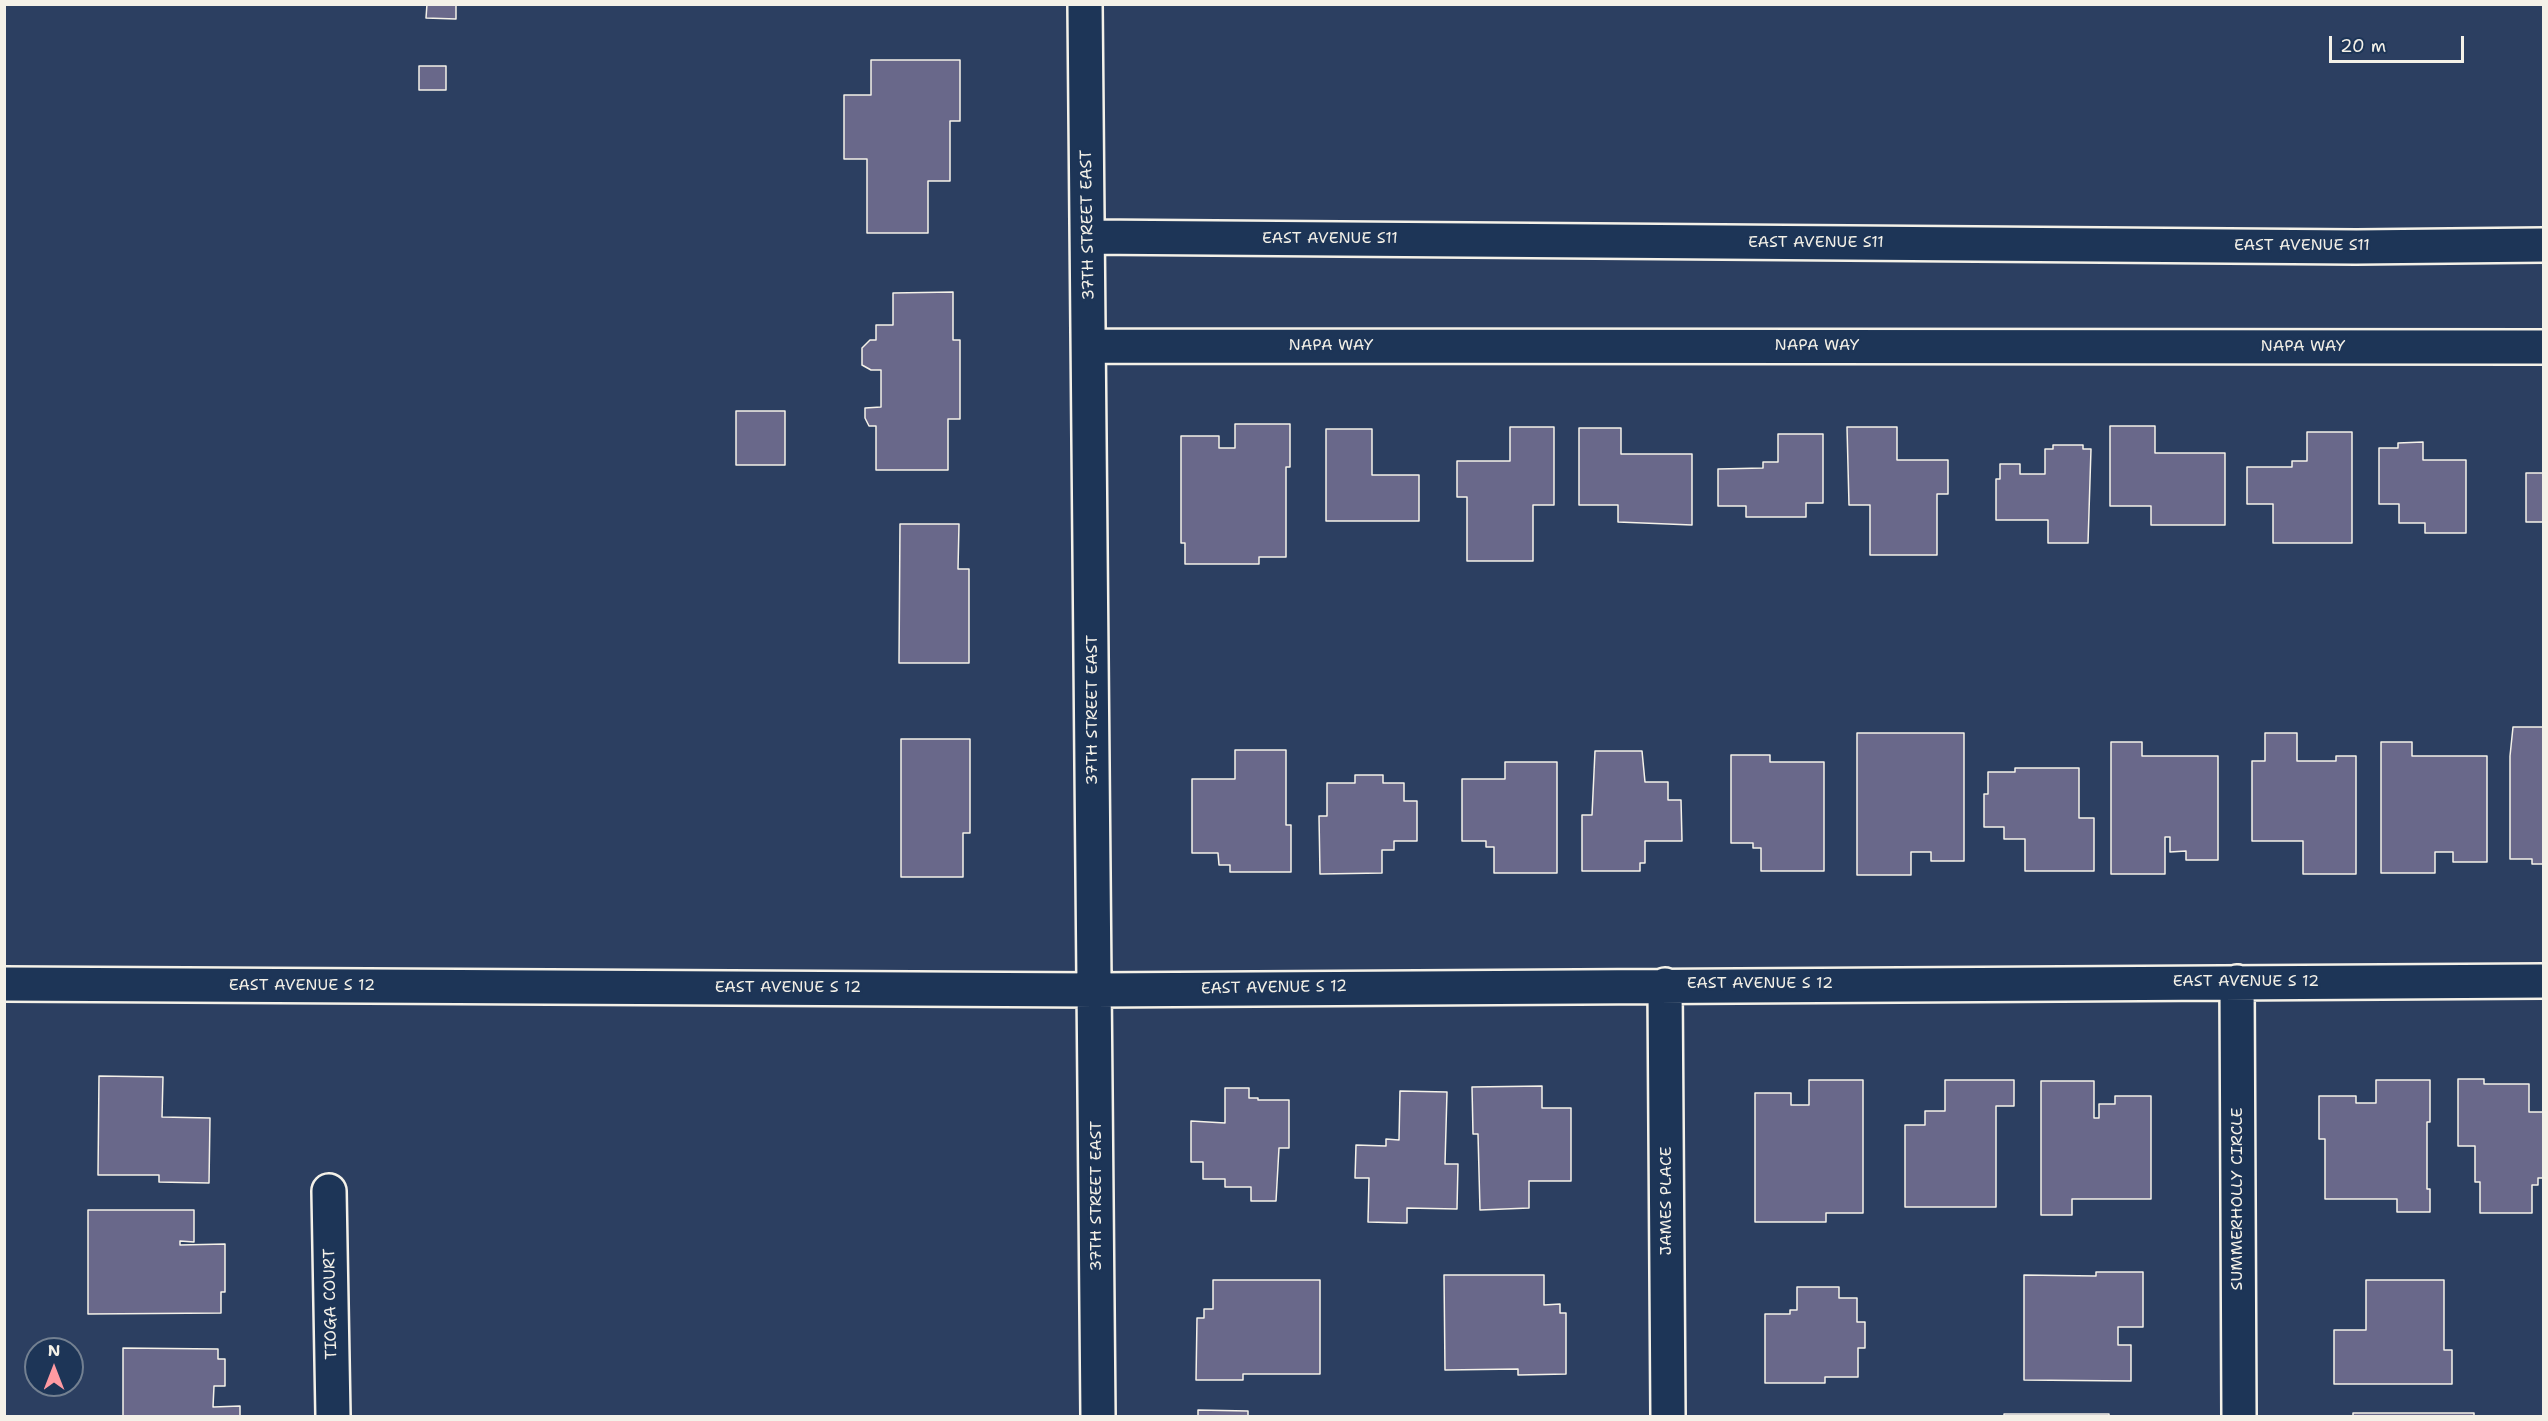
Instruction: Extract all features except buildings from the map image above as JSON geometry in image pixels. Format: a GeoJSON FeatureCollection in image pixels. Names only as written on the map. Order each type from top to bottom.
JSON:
{"type":"FeatureCollection","features":[{"type":"Feature","properties":{"kind":"street","name":"37TH STREET EAST"},"geometry":{"type":"LineString","coordinates":[[1085,4],[1090,346],[1098,1416]]}},
{"type":"Feature","properties":{"kind":"street","name":"EAST AVENUE S11"},"geometry":{"type":"LineString","coordinates":[[1088,237],[2356,247],[2544,245]]}},
{"type":"Feature","properties":{"kind":"street","name":"NAPA WAY"},"geometry":{"type":"LineString","coordinates":[[1090,346],[2544,347]]}},
{"type":"Feature","properties":{"kind":"street","name":"EAST AVENUE S 12"},"geometry":{"type":"LineString","coordinates":[[4,984],[1095,990],[2544,981]]}},
{"type":"Feature","properties":{"kind":"street","name":"SUMMERHOLLY CIRCLE"},"geometry":{"type":"LineString","coordinates":[[2237,982],[2239,1416]]}},
{"type":"Feature","properties":{"kind":"street","name":"JAMES PLACE"},"geometry":{"type":"LineString","coordinates":[[1665,985],[1668,1416]]}},
{"type":"Feature","properties":{"kind":"street","name":"TIOGA COURT"},"geometry":{"type":"LineString","coordinates":[[329,1191],[333,1416]]}}]}
